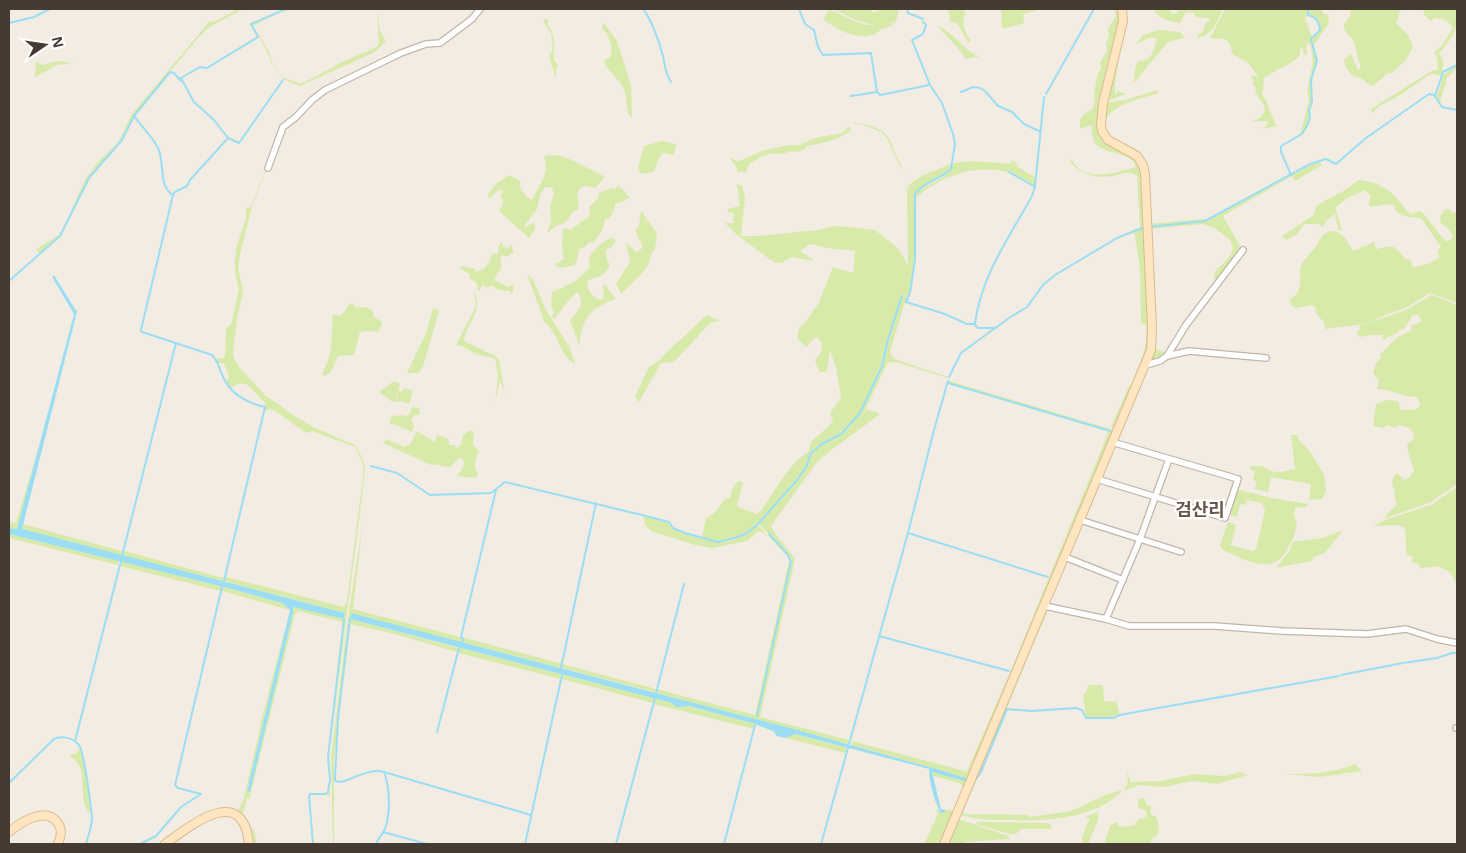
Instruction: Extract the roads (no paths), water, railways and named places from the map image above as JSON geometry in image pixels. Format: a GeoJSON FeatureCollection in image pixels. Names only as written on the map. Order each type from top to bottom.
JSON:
{"type":"FeatureCollection","features":[{"type":"Feature","properties":{"kind":"street"},"geometry":{"type":"LineString","coordinates":[[268,168],[283,127],[325,90],[401,53],[426,44],[440,43],[472,19],[480,9]]}},
{"type":"Feature","properties":{"kind":"street"},"geometry":{"type":"LineString","coordinates":[[944,844],[1151,350],[1145,174],[1137,156],[1108,140],[1100,124],[1122,21],[1122,9]]}},
{"type":"Feature","properties":{"kind":"street"},"geometry":{"type":"LineString","coordinates":[[1146,365],[1160,362],[1168,356],[1186,325],[1243,250]]}},
{"type":"Feature","properties":{"kind":"street"},"geometry":{"type":"LineString","coordinates":[[1168,356],[1189,351],[1266,358]]}},
{"type":"Feature","properties":{"kind":"street"},"geometry":{"type":"LineString","coordinates":[[1097,479],[1225,518],[1238,479],[1112,442]]}},
{"type":"Feature","properties":{"kind":"street"},"geometry":{"type":"LineString","coordinates":[[1106,619],[1140,539],[1169,459]]}},
{"type":"Feature","properties":{"kind":"street"},"geometry":{"type":"LineString","coordinates":[[1080,520],[1181,552]]}},
{"type":"Feature","properties":{"kind":"street"},"geometry":{"type":"LineString","coordinates":[[1065,557],[1123,580]]}},
{"type":"Feature","properties":{"kind":"street"},"geometry":{"type":"LineString","coordinates":[[1045,606],[1129,626],[1214,626],[1300,632],[1367,634],[1406,629],[1457,644]]}},
{"type":"Feature","properties":{"kind":"street"},"geometry":{"type":"LineString","coordinates":[[165,844],[204,817],[223,812],[234,815],[242,823],[247,831],[249,844]]}},
{"type":"Feature","properties":{"kind":"street"},"geometry":{"type":"LineString","coordinates":[[9,832],[31,818],[50,816],[57,821],[61,828],[58,844]]}},
{"type":"Feature","properties":{"kind":"water"},"geometry":{"type":"Polygon","coordinates":[[[54,275],[77,312],[22,529],[345,613],[344,619],[293,607],[250,792],[247,791],[290,610],[282,603],[228,588],[9,534],[9,528],[17,529],[74,314],[52,277],[54,275]]]}},
{"type":"Feature","properties":{"kind":"water"},"geometry":{"type":"Polygon","coordinates":[[[351,613],[790,728],[947,772],[968,779],[968,782],[932,772],[941,809],[946,810],[942,814],[933,793],[929,769],[795,734],[785,738],[777,736],[773,731],[752,723],[689,706],[676,707],[672,703],[350,619],[351,613]]]}},
{"type":"Feature","properties":{"kind":"waterway"},"geometry":{"type":"LineString","coordinates":[[9,23],[34,17],[50,9]]}},
{"type":"Feature","properties":{"kind":"waterway"},"geometry":{"type":"LineString","coordinates":[[283,80],[239,143],[228,138],[214,120],[194,102],[181,78],[200,67],[207,68],[258,37],[251,24],[286,9]]}},
{"type":"Feature","properties":{"kind":"waterway"},"geometry":{"type":"LineString","coordinates":[[643,9],[655,31],[662,51],[666,72],[671,82]]}},
{"type":"Feature","properties":{"kind":"waterway"},"geometry":{"type":"LineString","coordinates":[[799,9],[805,24],[814,30],[818,47],[823,55],[871,53],[877,92],[880,95],[929,85]]}},
{"type":"Feature","properties":{"kind":"waterway"},"geometry":{"type":"LineString","coordinates":[[907,9],[908,13],[923,19]]}},
{"type":"Feature","properties":{"kind":"waterway"},"geometry":{"type":"LineString","coordinates":[[1046,94],[1094,9]]}},
{"type":"Feature","properties":{"kind":"waterway"},"geometry":{"type":"LineString","coordinates":[[1291,175],[1281,152],[1281,146],[1302,134],[1307,126],[1312,101],[1311,80],[1317,61],[1311,39],[1320,30],[1320,27],[1315,18],[1308,15],[1308,9]]}},
{"type":"Feature","properties":{"kind":"waterway"},"geometry":{"type":"LineString","coordinates":[[923,22],[926,25],[923,34],[912,40],[930,85],[942,103],[955,144],[951,169],[922,187],[915,194],[915,259],[910,293],[906,302],[945,314],[967,324],[974,324],[978,328],[995,328]]}},
{"type":"Feature","properties":{"kind":"waterway"},"geometry":{"type":"LineString","coordinates":[[1435,96],[1443,72],[1457,65]]}},
{"type":"Feature","properties":{"kind":"waterway"},"geometry":{"type":"LineString","coordinates":[[9,281],[60,236],[89,178],[122,140],[134,116],[170,72],[174,73],[181,81]]}},
{"type":"Feature","properties":{"kind":"waterway"},"geometry":{"type":"LineString","coordinates":[[961,92],[973,87],[980,88],[998,106],[1012,112],[1024,124],[1041,132]]}},
{"type":"Feature","properties":{"kind":"waterway"},"geometry":{"type":"LineString","coordinates":[[851,96],[877,92]]}},
{"type":"Feature","properties":{"kind":"waterway"},"geometry":{"type":"LineString","coordinates":[[1149,227],[1205,221],[1310,164],[1326,159],[1336,164],[1366,138],[1429,94],[1434,95],[1442,107],[1457,110]]}},
{"type":"Feature","properties":{"kind":"waterway"},"geometry":{"type":"LineString","coordinates":[[975,323],[990,272],[1032,196],[1035,186],[1044,97]]}},
{"type":"Feature","properties":{"kind":"waterway"},"geometry":{"type":"LineString","coordinates":[[134,116],[158,148],[165,186],[173,195]]}},
{"type":"Feature","properties":{"kind":"waterway"},"geometry":{"type":"LineString","coordinates":[[224,581],[265,407],[252,403],[235,393],[226,383],[212,355],[142,332],[141,330],[173,195],[187,186],[190,180],[228,138]]}},
{"type":"Feature","properties":{"kind":"waterway"},"geometry":{"type":"LineString","coordinates":[[1009,172],[1035,187]]}},
{"type":"Feature","properties":{"kind":"waterway"},"geometry":{"type":"LineString","coordinates":[[949,377],[961,353],[1027,307],[1043,285],[1055,275],[1117,238],[1144,227]]}},
{"type":"Feature","properties":{"kind":"waterway"},"geometry":{"type":"LineString","coordinates":[[371,466],[397,473],[430,495],[491,493],[505,482],[669,522],[673,528],[685,533],[718,542],[738,537],[747,533],[758,524],[798,479],[806,467],[811,453],[822,444],[841,434],[860,413],[882,366],[888,339],[902,296]]}},
{"type":"Feature","properties":{"kind":"waterway"},"geometry":{"type":"LineString","coordinates":[[122,556],[176,343]]}},
{"type":"Feature","properties":{"kind":"waterway"},"geometry":{"type":"LineString","coordinates":[[849,744],[948,381]]}},
{"type":"Feature","properties":{"kind":"waterway"},"geometry":{"type":"LineString","coordinates":[[948,383],[1110,431]]}},
{"type":"Feature","properties":{"kind":"waterway"},"geometry":{"type":"LineString","coordinates":[[462,642],[463,639],[461,637],[496,490]]}},
{"type":"Feature","properties":{"kind":"waterway"},"geometry":{"type":"LineString","coordinates":[[561,668],[596,503]]}},
{"type":"Feature","properties":{"kind":"waterway"},"geometry":{"type":"LineString","coordinates":[[908,533],[1048,577]]}},
{"type":"Feature","properties":{"kind":"waterway"},"geometry":{"type":"LineString","coordinates":[[757,716],[791,562],[788,555],[769,534]]}},
{"type":"Feature","properties":{"kind":"waterway"},"geometry":{"type":"LineString","coordinates":[[75,741],[121,561]]}},
{"type":"Feature","properties":{"kind":"waterway"},"geometry":{"type":"LineString","coordinates":[[656,693],[684,584]]}},
{"type":"Feature","properties":{"kind":"waterway"},"geometry":{"type":"LineString","coordinates":[[140,844],[156,836],[181,807],[201,794],[178,788],[175,785],[222,587]]}},
{"type":"Feature","properties":{"kind":"waterway"},"geometry":{"type":"LineString","coordinates":[[313,844],[309,796],[310,794],[325,794],[328,792],[330,779],[328,757],[344,619]]}},
{"type":"Feature","properties":{"kind":"waterway"},"geometry":{"type":"LineString","coordinates":[[350,619],[338,719],[335,781],[341,782],[373,771],[384,772],[389,810],[384,831],[376,844]]}},
{"type":"Feature","properties":{"kind":"waterway"},"geometry":{"type":"LineString","coordinates":[[879,636],[1009,671]]}},
{"type":"Feature","properties":{"kind":"waterway"},"geometry":{"type":"LineString","coordinates":[[437,732],[459,648]]}},
{"type":"Feature","properties":{"kind":"waterway"},"geometry":{"type":"LineString","coordinates":[[1341,675],[1457,653]]}},
{"type":"Feature","properties":{"kind":"waterway"},"geometry":{"type":"LineString","coordinates":[[525,844],[562,675]]}},
{"type":"Feature","properties":{"kind":"waterway"},"geometry":{"type":"LineString","coordinates":[[976,779],[981,772],[1007,709],[1032,711],[1076,708],[1082,710],[1086,718],[1113,718],[1136,712],[1339,676]]}},
{"type":"Feature","properties":{"kind":"waterway"},"geometry":{"type":"LineString","coordinates":[[616,844],[655,698]]}},
{"type":"Feature","properties":{"kind":"waterway"},"geometry":{"type":"LineString","coordinates":[[724,844],[755,725]]}},
{"type":"Feature","properties":{"kind":"waterway"},"geometry":{"type":"LineString","coordinates":[[9,783],[54,739],[64,737],[77,743],[83,758],[92,818],[86,844]]}},
{"type":"Feature","properties":{"kind":"waterway"},"geometry":{"type":"LineString","coordinates":[[821,844],[848,748]]}},
{"type":"Feature","properties":{"kind":"waterway"},"geometry":{"type":"LineString","coordinates":[[384,772],[531,815]]}},
{"type":"Feature","properties":{"kind":"waterway"},"geometry":{"type":"LineString","coordinates":[[383,832],[427,844]]}},
{"type":"Feature","properties":{"kind":"district","name":"검산리"},"geometry":{"type":"Point","coordinates":[1200,510]}}]}
